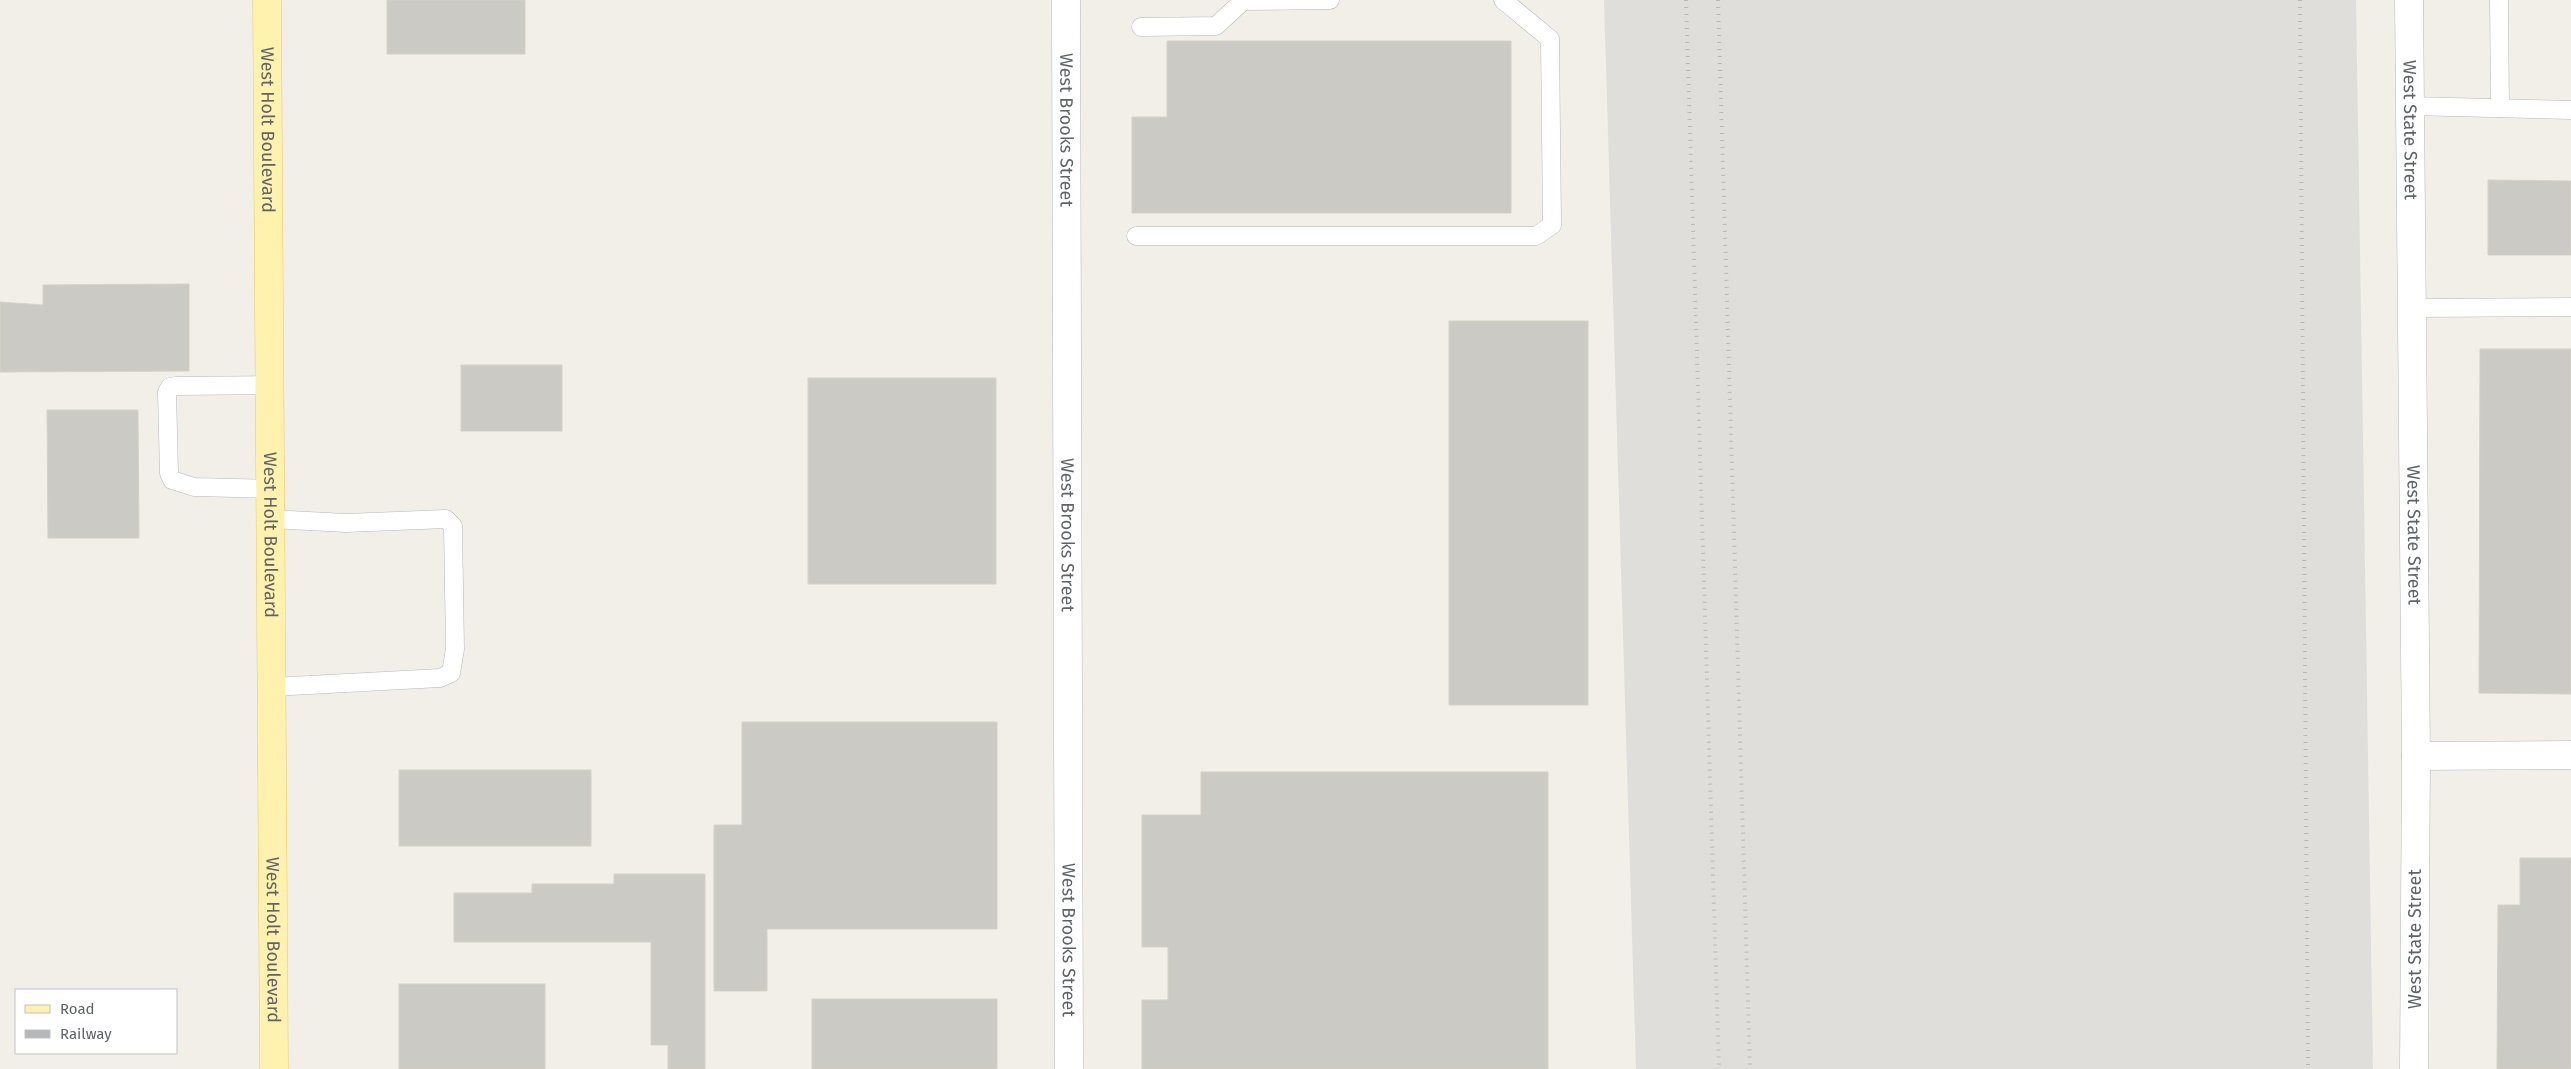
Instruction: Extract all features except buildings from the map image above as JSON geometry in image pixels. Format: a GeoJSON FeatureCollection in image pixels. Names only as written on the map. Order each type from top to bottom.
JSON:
{"type":"FeatureCollection","features":[{"type":"Feature","properties":{"kind":"main road","name":"West Holt Boulevard"},"geometry":{"type":"LineString","coordinates":[[267,0],[274,1069]]}},
{"type":"Feature","properties":{"kind":"street","name":"West Brooks Street"},"geometry":{"type":"LineString","coordinates":[[1066,0],[1069,1069]]}},
{"type":"Feature","properties":{"kind":"street","name":"West State Street"},"geometry":{"type":"LineString","coordinates":[[2409,0],[2416,756],[2414,1069]]}},
{"type":"Feature","properties":{"kind":"street"},"geometry":{"type":"LineString","coordinates":[[2416,756],[2571,755]]}},
{"type":"Feature","properties":{"kind":"lane"},"geometry":{"type":"LineString","coordinates":[[1140,27],[1216,26],[1243,1],[1330,0]]}},
{"type":"Feature","properties":{"kind":"lane"},"geometry":{"type":"LineString","coordinates":[[1136,236],[1536,236],[1552,225],[1550,39],[1503,0]]}},
{"type":"Feature","properties":{"kind":"lane"},"geometry":{"type":"LineString","coordinates":[[2500,0],[2500,108]]}},
{"type":"Feature","properties":{"kind":"lane"},"geometry":{"type":"LineString","coordinates":[[2410,106],[2571,110]]}},
{"type":"Feature","properties":{"kind":"lane"},"geometry":{"type":"LineString","coordinates":[[2412,308],[2571,307]]}},
{"type":"Feature","properties":{"kind":"lane"},"geometry":{"type":"LineString","coordinates":[[270,385],[176,386],[170,387],[167,392],[169,473],[172,480],[194,487],[271,489]]}},
{"type":"Feature","properties":{"kind":"lane"},"geometry":{"type":"LineString","coordinates":[[271,519],[346,523],[446,519],[454,526],[455,649],[451,673],[440,678],[272,687]]}},
{"type":"Feature","properties":{"kind":"shaded area"},"geometry":{"type":"Polygon","coordinates":[[[1604,0],[2356,0],[2373,1069],[1636,1069],[1604,0]]]}},
{"type":"Feature","properties":{"kind":"railway"},"geometry":{"type":"LineString","coordinates":[[1686,0],[1719,1069]]}},
{"type":"Feature","properties":{"kind":"railway"},"geometry":{"type":"LineString","coordinates":[[1718,0],[1750,1069]]}},
{"type":"Feature","properties":{"kind":"railway"},"geometry":{"type":"LineString","coordinates":[[2300,0],[2308,1069]]}}]}
